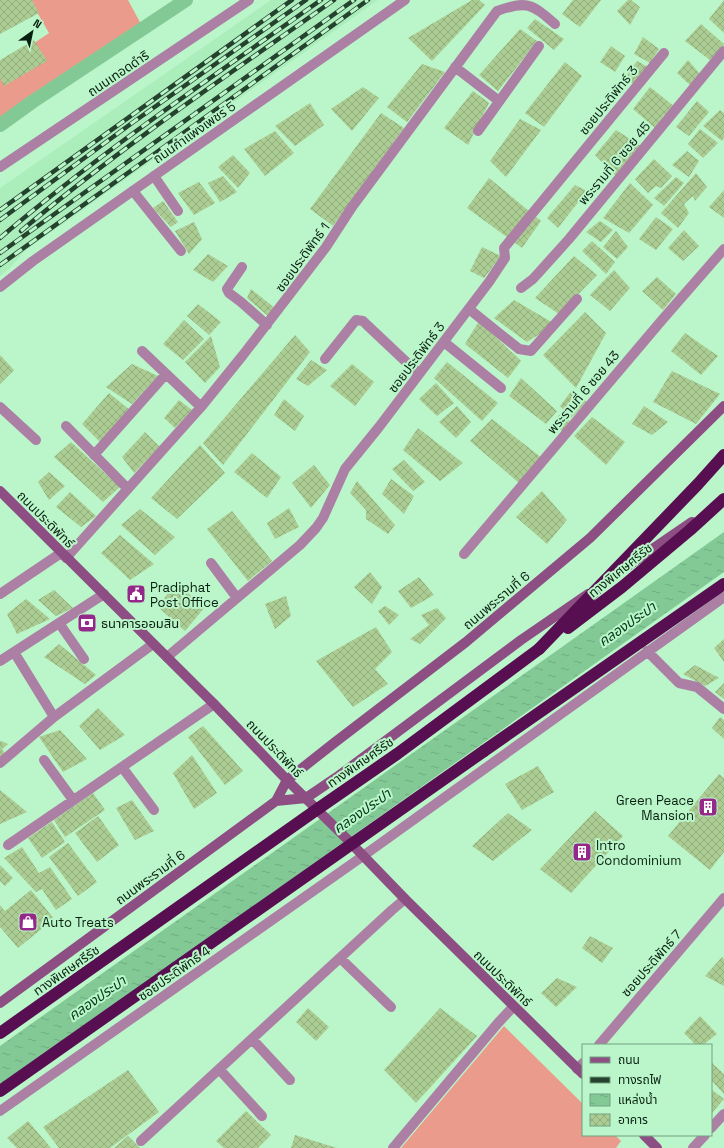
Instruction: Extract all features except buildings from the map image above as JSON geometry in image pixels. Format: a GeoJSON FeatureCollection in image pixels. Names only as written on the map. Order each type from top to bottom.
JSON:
{"type":"FeatureCollection","features":[{"type":"Feature","properties":{"kind":"highway"},"geometry":{"type":"LineString","coordinates":[[539,649],[724,455]]}},
{"type":"Feature","properties":{"kind":"highway","name":"ทางพิเศษศรีรัช"},"geometry":{"type":"LineString","coordinates":[[0,1033],[396,754],[539,649],[622,587],[690,530],[724,499]]}},
{"type":"Feature","properties":{"kind":"highway"},"geometry":{"type":"LineString","coordinates":[[0,1091],[724,584]]}},
{"type":"Feature","properties":{"kind":"main road","name":"ถนนพระรามที่ 6"},"geometry":{"type":"LineString","coordinates":[[0,1003],[276,801],[287,780],[466,642],[590,538],[724,406]]}},
{"type":"Feature","properties":{"kind":"main road","name":"ถนนประดิพัทธ์"},"geometry":{"type":"LineString","coordinates":[[0,491],[214,704],[405,900],[513,1007],[581,1069]]}},
{"type":"Feature","properties":{"kind":"main road"},"geometry":{"type":"LineString","coordinates":[[276,801],[306,798],[337,777],[521,640],[724,499]]}},
{"type":"Feature","properties":{"kind":"main road"},"geometry":{"type":"LineString","coordinates":[[645,1136],[657,1148]]}},
{"type":"Feature","properties":{"kind":"street","name":"ถนนเทอดดำริ"},"geometry":{"type":"LineString","coordinates":[[0,167],[249,0]]}},
{"type":"Feature","properties":{"kind":"street","name":"ถนนกำแพงเพชร 5"},"geometry":{"type":"LineString","coordinates":[[0,287],[33,261],[405,0]]}},
{"type":"Feature","properties":{"kind":"street","name":"ซอยประดิพัทธ์ 1"},"geometry":{"type":"LineString","coordinates":[[0,594],[63,555],[128,489],[200,407],[267,325],[326,247],[352,207],[497,11],[518,0],[530,2],[555,24]]}},
{"type":"Feature","properties":{"kind":"street"},"geometry":{"type":"LineString","coordinates":[[478,131],[539,46]]}},
{"type":"Feature","properties":{"kind":"street","name":"พระรามที่ 6 ซอย 45"},"geometry":{"type":"LineString","coordinates":[[521,288],[533,279],[569,239],[724,51]]}},
{"type":"Feature","properties":{"kind":"street","name":"ซอยประดิพัทธ์ 3"},"geometry":{"type":"LineString","coordinates":[[167,657],[300,545],[316,528],[323,518],[344,469],[490,282],[505,258],[504,248],[664,54]]}},
{"type":"Feature","properties":{"kind":"street"},"geometry":{"type":"LineString","coordinates":[[455,66],[499,101]]}},
{"type":"Feature","properties":{"kind":"street"},"geometry":{"type":"LineString","coordinates":[[154,176],[178,211]]}},
{"type":"Feature","properties":{"kind":"street"},"geometry":{"type":"LineString","coordinates":[[133,191],[181,251]]}},
{"type":"Feature","properties":{"kind":"street","name":"พระรามที่ 6 ซอย 43"},"geometry":{"type":"LineString","coordinates":[[464,554],[724,249]]}},
{"type":"Feature","properties":{"kind":"street"},"geometry":{"type":"LineString","coordinates":[[242,267],[227,289],[229,293],[267,325]]}},
{"type":"Feature","properties":{"kind":"street"},"geometry":{"type":"LineString","coordinates":[[469,309],[519,349],[531,351],[577,300]]}},
{"type":"Feature","properties":{"kind":"street"},"geometry":{"type":"LineString","coordinates":[[325,359],[356,320],[359,320],[367,325],[419,374]]}},
{"type":"Feature","properties":{"kind":"street"},"geometry":{"type":"LineString","coordinates":[[444,342],[501,388]]}},
{"type":"Feature","properties":{"kind":"street"},"geometry":{"type":"LineString","coordinates":[[142,351],[200,407]]}},
{"type":"Feature","properties":{"kind":"street"},"geometry":{"type":"LineString","coordinates":[[94,455],[166,374]]}},
{"type":"Feature","properties":{"kind":"street"},"geometry":{"type":"LineString","coordinates":[[0,407],[36,440]]}},
{"type":"Feature","properties":{"kind":"street"},"geometry":{"type":"LineString","coordinates":[[66,426],[128,489]]}},
{"type":"Feature","properties":{"kind":"street"},"geometry":{"type":"LineString","coordinates":[[211,563],[237,598]]}},
{"type":"Feature","properties":{"kind":"street"},"geometry":{"type":"LineString","coordinates":[[0,661],[104,594]]}},
{"type":"Feature","properties":{"kind":"street","name":"ซอยประดิพัทธ์ 4"},"geometry":{"type":"LineString","coordinates":[[0,1111],[362,856],[724,597]]}},
{"type":"Feature","properties":{"kind":"street"},"geometry":{"type":"LineString","coordinates":[[59,623],[84,659]]}},
{"type":"Feature","properties":{"kind":"street"},"geometry":{"type":"LineString","coordinates":[[0,763],[54,717],[153,644]]}},
{"type":"Feature","properties":{"kind":"street"},"geometry":{"type":"LineString","coordinates":[[647,651],[679,683],[697,687],[724,709]]}},
{"type":"Feature","properties":{"kind":"street"},"geometry":{"type":"LineString","coordinates":[[14,652],[54,717]]}},
{"type":"Feature","properties":{"kind":"street"},"geometry":{"type":"LineString","coordinates":[[8,845],[214,704]]}},
{"type":"Feature","properties":{"kind":"street"},"geometry":{"type":"LineString","coordinates":[[44,760],[73,800]]}},
{"type":"Feature","properties":{"kind":"street"},"geometry":{"type":"LineString","coordinates":[[122,767],[154,810]]}},
{"type":"Feature","properties":{"kind":"street","name":"ซอยประดิพัทธ์ 7"},"geometry":{"type":"LineString","coordinates":[[600,1044],[724,898]]}},
{"type":"Feature","properties":{"kind":"street"},"geometry":{"type":"LineString","coordinates":[[141,1141],[392,910],[405,900]]}},
{"type":"Feature","properties":{"kind":"street"},"geometry":{"type":"LineString","coordinates":[[340,958],[391,1007]]}},
{"type":"Feature","properties":{"kind":"street"},"geometry":{"type":"LineString","coordinates":[[393,1148],[513,1007]]}},
{"type":"Feature","properties":{"kind":"street"},"geometry":{"type":"LineString","coordinates":[[252,1039],[290,1080]]}},
{"type":"Feature","properties":{"kind":"street"},"geometry":{"type":"LineString","coordinates":[[219,1069],[262,1116]]}},
{"type":"Feature","properties":{"kind":"street"},"geometry":{"type":"LineString","coordinates":[[712,1127],[724,1114]]}},
{"type":"Feature","properties":{"kind":"street"},"geometry":{"type":"LineString","coordinates":[[693,1148],[704,1136]]}},
{"type":"Feature","properties":{"kind":"shaded area"},"geometry":{"type":"Polygon","coordinates":[[[30,0],[128,0],[141,24],[0,118],[0,66],[49,33],[30,0]]]}},
{"type":"Feature","properties":{"kind":"shaded area"},"geometry":{"type":"Polygon","coordinates":[[[271,0],[378,0],[26,250],[9,269],[0,276],[0,188],[271,0]]]}},
{"type":"Feature","properties":{"kind":"shaded area"},"geometry":{"type":"Polygon","coordinates":[[[504,1026],[582,1103],[582,1136],[616,1136],[621,1141],[616,1148],[401,1148],[504,1026]]]}},
{"type":"Feature","properties":{"kind":"water","name":"คลองประปา"},"geometry":{"type":"Polygon","coordinates":[[[724,532],[724,572],[0,1086],[0,1046],[724,532]]]}},
{"type":"Feature","properties":{"kind":"waterway"},"geometry":{"type":"LineString","coordinates":[[0,125],[32,102],[186,0]]}},
{"type":"Feature","properties":{"kind":"railway"},"geometry":{"type":"LineString","coordinates":[[0,210],[292,0]]}},
{"type":"Feature","properties":{"kind":"railway"},"geometry":{"type":"LineString","coordinates":[[0,220],[132,123],[306,0]]}},
{"type":"Feature","properties":{"kind":"railway"},"geometry":{"type":"LineString","coordinates":[[0,238],[118,145],[198,86],[321,0]]}},
{"type":"Feature","properties":{"kind":"railway"},"geometry":{"type":"LineString","coordinates":[[21,231],[136,141],[334,0]]}},
{"type":"Feature","properties":{"kind":"railway"},"geometry":{"type":"LineString","coordinates":[[0,253],[354,0]]}},
{"type":"Feature","properties":{"kind":"railway"},"geometry":{"type":"LineString","coordinates":[[0,265],[368,0]]}},
{"type":"Feature","properties":{"kind":"place","name":"Pradiphat Post Office"},"geometry":{"type":"Point","coordinates":[136,594]}},
{"type":"Feature","properties":{"kind":"place","name":"ธนาคารออมสิน"},"geometry":{"type":"Point","coordinates":[87,623]}},
{"type":"Feature","properties":{"kind":"place","name":"Green Peace Mansion"},"geometry":{"type":"Point","coordinates":[708,807]}},
{"type":"Feature","properties":{"kind":"place","name":"Intro Condominium"},"geometry":{"type":"Point","coordinates":[582,852]}},
{"type":"Feature","properties":{"kind":"place","name":"Auto Treats"},"geometry":{"type":"Point","coordinates":[28,922]}}]}
